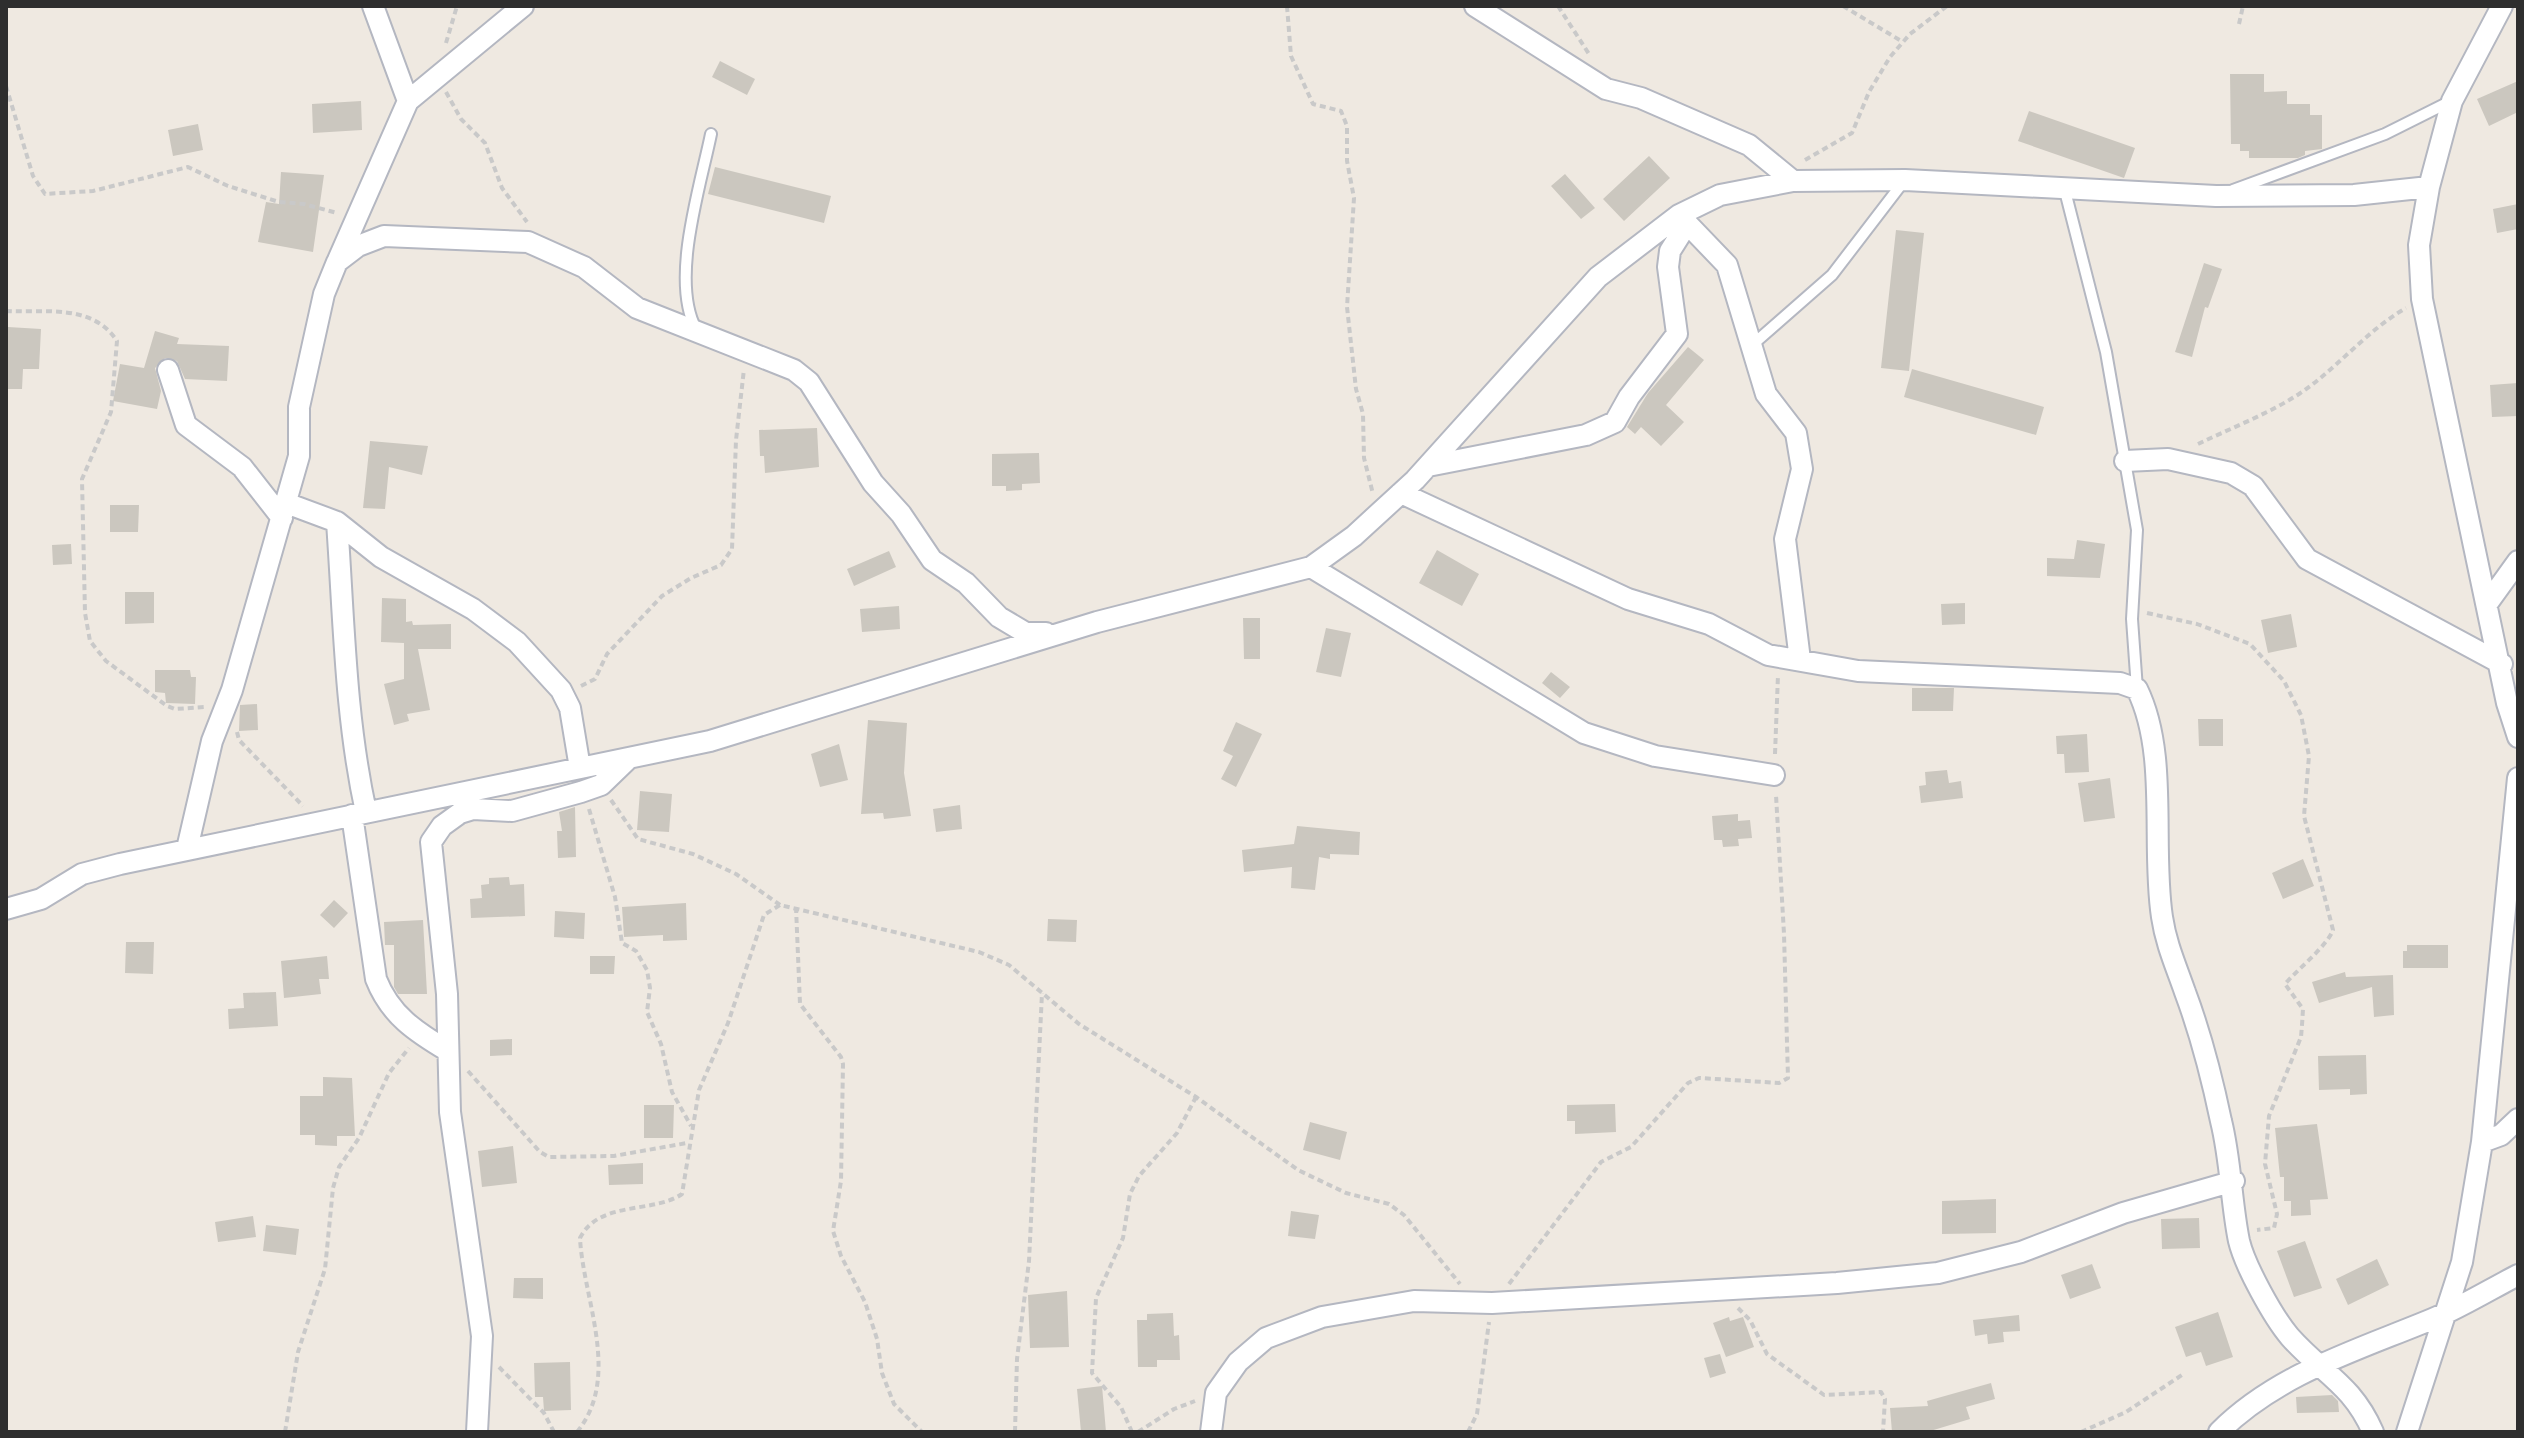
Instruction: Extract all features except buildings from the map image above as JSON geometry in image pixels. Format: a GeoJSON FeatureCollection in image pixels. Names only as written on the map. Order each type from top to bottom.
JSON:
{"type":"FeatureCollection","features":[{"type":"Feature","properties":{"kind":"street"},"geometry":{"type":"LineString","coordinates":[[373,6],[408,101]]}},
{"type":"Feature","properties":{"kind":"street"},"geometry":{"type":"LineString","coordinates":[[187,849],[212,741],[223,706],[232,690],[299,456],[299,407],[324,294],[408,101],[438,73],[523,6]]}},
{"type":"Feature","properties":{"kind":"street"},"geometry":{"type":"LineString","coordinates":[[1475,6],[1606,89],[1641,98],[1677,115],[1705,123],[1749,145],[1787,177]]}},
{"type":"Feature","properties":{"kind":"street"},"geometry":{"type":"LineString","coordinates":[[2502,6],[2452,101],[2429,187],[2419,245],[2422,299],[2502,664],[2507,703],[2518,737]]}},
{"type":"Feature","properties":{"kind":"street"},"geometry":{"type":"LineString","coordinates":[[6,909],[41,899],[82,874],[187,849],[710,741],[1059,634],[1311,567],[1374,518],[1428,466],[1598,277],[1720,195],[1787,177],[2064,186],[2216,196],[2354,195],[2429,187]]}},
{"type":"Feature","properties":{"kind":"street"},"geometry":{"type":"LineString","coordinates":[[1683,219],[1727,265],[1766,394],[1796,433],[1802,469],[1785,539],[1800,660]]}},
{"type":"Feature","properties":{"kind":"street"},"geometry":{"type":"LineString","coordinates":[[1428,466],[1586,435],[1615,422],[1629,397],[1677,334],[1668,267],[1670,251],[1683,219]]}},
{"type":"Feature","properties":{"kind":"street"},"geometry":{"type":"LineString","coordinates":[[337,262],[358,246],[384,236],[528,242],[584,267],[637,308],[794,370],[809,382],[873,483],[901,514],[932,560],[966,583],[999,617],[1026,633],[1059,634]]}},
{"type":"Feature","properties":{"kind":"street"},"geometry":{"type":"LineString","coordinates":[[168,370],[186,425],[242,467],[284,510],[337,522],[381,557],[473,609],[517,642],[561,690],[570,708],[580,768]]}},
{"type":"Feature","properties":{"kind":"street"},"geometry":{"type":"LineString","coordinates":[[2125,461],[2168,459],[2231,473],[2253,486],[2307,559],[2502,664]]}},
{"type":"Feature","properties":{"kind":"street"},"geometry":{"type":"LineString","coordinates":[[1401,493],[1628,599],[1709,624],[1768,655],[1858,671],[2120,683],[2137,689],[2147,710],[2152,739],[2161,914],[2167,944],[2186,992],[2221,1120],[2234,1181],[2239,1242],[2255,1278],[2288,1335],[2344,1384],[2362,1408],[2373,1432]]}},
{"type":"Feature","properties":{"kind":"street"},"geometry":{"type":"LineString","coordinates":[[337,522],[343,592],[344,666],[376,979],[392,1011],[448,1051]]}},
{"type":"Feature","properties":{"kind":"street"},"geometry":{"type":"LineString","coordinates":[[2487,604],[2518,561]]}},
{"type":"Feature","properties":{"kind":"street"},"geometry":{"type":"LineString","coordinates":[[1311,567],[1584,733],[1655,756],[1774,775]]}},
{"type":"Feature","properties":{"kind":"street"},"geometry":{"type":"LineString","coordinates":[[477,1432],[481,1350],[450,1112],[447,994],[431,842],[442,826],[473,809],[512,811],[601,785],[630,757]]}},
{"type":"Feature","properties":{"kind":"street"},"geometry":{"type":"LineString","coordinates":[[2407,1432],[2462,1262],[2482,1142],[2518,778]]}},
{"type":"Feature","properties":{"kind":"street"},"geometry":{"type":"LineString","coordinates":[[2482,1142],[2501,1135],[2518,1119]]}},
{"type":"Feature","properties":{"kind":"street"},"geometry":{"type":"LineString","coordinates":[[1211,1432],[1216,1393],[1238,1362],[1266,1338],[1322,1317],[1414,1301],[1483,1302],[1710,1290],[1938,1273],[2021,1252],[2123,1213],[2234,1181]]}},
{"type":"Feature","properties":{"kind":"street"},"geometry":{"type":"LineString","coordinates":[[2219,1432],[2273,1390],[2319,1365],[2445,1314],[2518,1275]]}},
{"type":"Feature","properties":{"kind":"lane"},"geometry":{"type":"LineString","coordinates":[[2216,196],[2385,134],[2452,101]]}},
{"type":"Feature","properties":{"kind":"lane"},"geometry":{"type":"LineString","coordinates":[[697,331],[687,306],[686,288],[690,242],[711,134]]}},
{"type":"Feature","properties":{"kind":"lane"},"geometry":{"type":"LineString","coordinates":[[1751,346],[1832,275],[1905,180]]}},
{"type":"Feature","properties":{"kind":"lane"},"geometry":{"type":"LineString","coordinates":[[2064,186],[2106,352],[2137,530],[2133,608],[2137,689]]}},
{"type":"Feature","properties":{"kind":"path"},"geometry":{"type":"LineString","coordinates":[[457,6],[439,55],[438,73],[461,119],[485,143],[502,188],[548,249]]}},
{"type":"Feature","properties":{"kind":"path"},"geometry":{"type":"LineString","coordinates":[[1287,6],[1291,56],[1313,104],[1341,111],[1347,126],[1347,161],[1354,198],[1347,307],[1356,389],[1363,414],[1364,458],[1373,483],[1374,518]]}},
{"type":"Feature","properties":{"kind":"path"},"geometry":{"type":"LineString","coordinates":[[1558,6],[1589,53],[1606,89]]}},
{"type":"Feature","properties":{"kind":"path"},"geometry":{"type":"LineString","coordinates":[[1843,6],[1903,42]]}},
{"type":"Feature","properties":{"kind":"path"},"geometry":{"type":"LineString","coordinates":[[1787,177],[1852,133],[1869,92],[1903,42],[1947,6]]}},
{"type":"Feature","properties":{"kind":"path"},"geometry":{"type":"LineString","coordinates":[[2239,24],[2243,6]]}},
{"type":"Feature","properties":{"kind":"path"},"geometry":{"type":"LineString","coordinates":[[6,86],[33,176],[45,194],[93,191],[188,167],[228,186],[279,202],[304,204],[355,218]]}},
{"type":"Feature","properties":{"kind":"path"},"geometry":{"type":"LineString","coordinates":[[2168,459],[2298,395],[2349,356],[2377,325],[2422,299]]}},
{"type":"Feature","properties":{"kind":"path"},"geometry":{"type":"LineString","coordinates":[[6,311],[77,312],[95,320],[117,341],[111,412],[82,479],[85,613],[90,641],[106,661],[167,706],[175,709],[223,706],[234,721],[239,740],[317,822]]}},
{"type":"Feature","properties":{"kind":"path"},"geometry":{"type":"LineString","coordinates":[[570,708],[576,690],[595,679],[607,654],[634,623],[672,590],[721,565],[732,549],[736,440],[746,350]]}},
{"type":"Feature","properties":{"kind":"path"},"geometry":{"type":"LineString","coordinates":[[2133,608],[2157,617],[2197,624],[2250,644],[2284,681],[2301,715],[2309,756],[2304,816],[2333,930],[2328,943],[2307,958],[2285,984],[2303,1009],[2301,1037],[2269,1116],[2265,1164],[2277,1214],[2274,1228],[2258,1229],[2239,1242]]}},
{"type":"Feature","properties":{"kind":"path"},"geometry":{"type":"LineString","coordinates":[[1483,1302],[1532,1255],[1558,1215],[1601,1162],[1631,1147],[1688,1083],[1699,1078],[1779,1083],[1788,1078],[1784,934],[1774,775],[1778,657]]}},
{"type":"Feature","properties":{"kind":"path"},"geometry":{"type":"LineString","coordinates":[[601,785],[638,839],[693,854],[736,874],[780,905],[979,952],[1009,965],[1079,1024],[1196,1097],[1298,1170],[1346,1193],[1389,1204],[1404,1215],[1483,1302],[1478,1406],[1468,1432]]}},
{"type":"Feature","properties":{"kind":"path"},"geometry":{"type":"LineString","coordinates":[[581,792],[598,833],[622,943],[636,951],[647,970],[650,988],[647,1012],[661,1044],[672,1092],[691,1127]]}},
{"type":"Feature","properties":{"kind":"path"},"geometry":{"type":"LineString","coordinates":[[577,1432],[593,1399],[600,1364],[580,1238],[586,1226],[597,1218],[646,1203],[673,1200],[682,1194],[687,1143],[699,1090],[728,1023],[764,915],[780,905]]}},
{"type":"Feature","properties":{"kind":"path"},"geometry":{"type":"LineString","coordinates":[[796,907],[800,1004],[841,1057],[843,1064],[841,1181],[833,1231],[841,1256],[865,1302],[877,1339],[882,1373],[894,1404],[922,1432]]}},
{"type":"Feature","properties":{"kind":"path"},"geometry":{"type":"LineString","coordinates":[[1015,1432],[1017,1359],[1029,1261],[1042,993]]}},
{"type":"Feature","properties":{"kind":"path"},"geometry":{"type":"LineString","coordinates":[[285,1432],[298,1352],[325,1269],[333,1188],[339,1167],[359,1138],[389,1073],[422,1035]]}},
{"type":"Feature","properties":{"kind":"path"},"geometry":{"type":"LineString","coordinates":[[448,1051],[501,1104],[540,1152],[549,1157],[614,1156],[687,1143]]}},
{"type":"Feature","properties":{"kind":"path"},"geometry":{"type":"LineString","coordinates":[[1132,1432],[1121,1407],[1092,1373],[1096,1298],[1123,1238],[1130,1194],[1139,1176],[1177,1133],[1196,1097]]}},
{"type":"Feature","properties":{"kind":"path"},"geometry":{"type":"LineString","coordinates":[[1710,1290],[1734,1304],[1750,1320],[1767,1354],[1824,1395],[1881,1392],[1885,1399],[1883,1432]]}},
{"type":"Feature","properties":{"kind":"path"},"geometry":{"type":"LineString","coordinates":[[481,1350],[544,1413],[554,1432]]}},
{"type":"Feature","properties":{"kind":"path"},"geometry":{"type":"LineString","coordinates":[[2081,1432],[2126,1412],[2185,1373]]}},
{"type":"Feature","properties":{"kind":"path"},"geometry":{"type":"LineString","coordinates":[[1138,1432],[1146,1430],[1174,1409],[1216,1393]]}}]}
